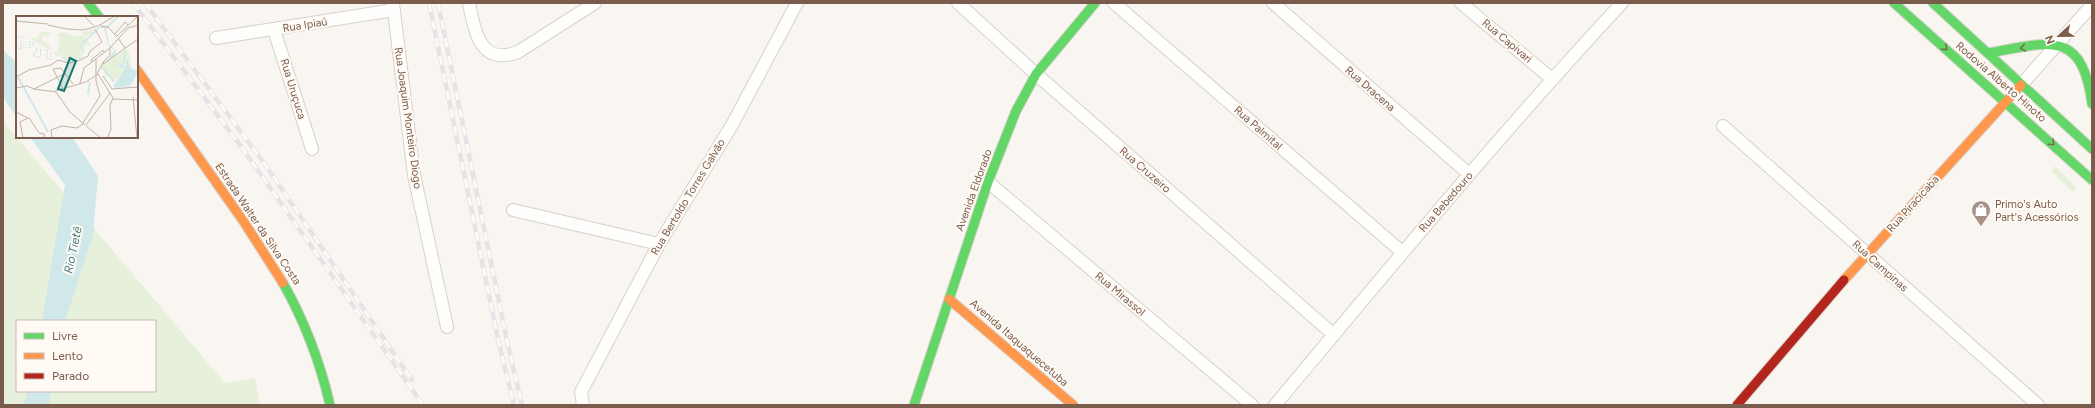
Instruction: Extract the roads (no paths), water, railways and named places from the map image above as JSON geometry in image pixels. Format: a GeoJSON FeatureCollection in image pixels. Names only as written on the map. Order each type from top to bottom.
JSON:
{"type":"FeatureCollection","features":[{"type":"Feature","properties":{"kind":"street"},"geometry":{"type":"LineString","coordinates":[[88,3],[97,16]]}},
{"type":"Feature","properties":{"kind":"street"},"geometry":{"type":"LineString","coordinates":[[469,3],[481,45],[486,51],[505,57],[518,52],[595,3]]}},
{"type":"Feature","properties":{"kind":"street","name":"Rua Bertoldo Torres Galvão"},"geometry":{"type":"LineString","coordinates":[[583,405],[581,392],[659,244],[732,126],[797,3]]}},
{"type":"Feature","properties":{"kind":"street","name":"Rua Cruzeiro"},"geometry":{"type":"LineString","coordinates":[[958,3],[1036,74],[1334,335]]}},
{"type":"Feature","properties":{"kind":"street","name":"Avenida Eldorado"},"geometry":{"type":"LineString","coordinates":[[914,405],[988,182],[1016,111],[1036,74],[1095,3]]}},
{"type":"Feature","properties":{"kind":"street","name":"Rua Palmital"},"geometry":{"type":"LineString","coordinates":[[1114,3],[1402,252]]}},
{"type":"Feature","properties":{"kind":"street","name":"Rua Dracena"},"geometry":{"type":"LineString","coordinates":[[1273,3],[1469,174]]}},
{"type":"Feature","properties":{"kind":"street","name":"Rua Capivari"},"geometry":{"type":"LineString","coordinates":[[1462,3],[1552,79]]}},
{"type":"Feature","properties":{"kind":"street","name":"Rua Bebedouro"},"geometry":{"type":"LineString","coordinates":[[1275,405],[1469,174],[1552,79],[1622,3]]}},
{"type":"Feature","properties":{"kind":"street","name":"Rodovia Alberto Hinoto"},"geometry":{"type":"LineString","coordinates":[[1894,3],[2092,180]]}},
{"type":"Feature","properties":{"kind":"street","name":"Rodovia Alberto Hinoto"},"geometry":{"type":"LineString","coordinates":[[1933,3],[2092,149]]}},
{"type":"Feature","properties":{"kind":"street","name":"Rua Piracicaba"},"geometry":{"type":"LineString","coordinates":[[1737,405],[1867,254],[2006,102],[2092,5]]}},
{"type":"Feature","properties":{"kind":"street","name":"Rua Ipiaú"},"geometry":{"type":"LineString","coordinates":[[216,38],[274,30],[393,6]]}},
{"type":"Feature","properties":{"kind":"street","name":"Rua Joaquim Monteiro Diogo"},"geometry":{"type":"LineString","coordinates":[[393,6],[414,175],[447,327]]}},
{"type":"Feature","properties":{"kind":"street","name":"Rua Uruçuca"},"geometry":{"type":"LineString","coordinates":[[274,30],[312,148]]}},
{"type":"Feature","properties":{"kind":"street"},"geometry":{"type":"LineString","coordinates":[[1988,53],[2024,47],[2057,44],[2070,51],[2085,70],[2090,82],[2092,104]]}},
{"type":"Feature","properties":{"kind":"street","name":"Estrada Walter da Silva Costa"},"geometry":{"type":"LineString","coordinates":[[138,71],[286,285],[307,328],[326,384],[330,405]]}},
{"type":"Feature","properties":{"kind":"street","name":"Rua Campinas"},"geometry":{"type":"LineString","coordinates":[[1723,126],[2038,405]]}},
{"type":"Feature","properties":{"kind":"street","name":"Rua Mirassol"},"geometry":{"type":"LineString","coordinates":[[988,182],[1252,405]]}},
{"type":"Feature","properties":{"kind":"street"},"geometry":{"type":"LineString","coordinates":[[513,210],[659,244]]}},
{"type":"Feature","properties":{"kind":"street","name":"Avenida Itaquaquecetuba"},"geometry":{"type":"LineString","coordinates":[[949,299],[1073,405]]}},
{"type":"Feature","properties":{"kind":"water"},"geometry":{"type":"Polygon","coordinates":[[[3,50],[16,62],[16,116],[3,97],[3,50]]]}},
{"type":"Feature","properties":{"kind":"water","name":"Rio Tietê"},"geometry":{"type":"Polygon","coordinates":[[[31,138],[73,138],[98,176],[93,235],[65,320],[42,320],[65,185],[31,138]]]}},
{"type":"Feature","properties":{"kind":"water"},"geometry":{"type":"Polygon","coordinates":[[[27,392],[51,392],[49,405],[24,405],[27,392]]]}},
{"type":"Feature","properties":{"kind":"railway"},"geometry":{"type":"LineString","coordinates":[[133,3],[240,145],[423,405]]}},
{"type":"Feature","properties":{"kind":"railway"},"geometry":{"type":"LineString","coordinates":[[145,3],[264,163],[412,380]]}},
{"type":"Feature","properties":{"kind":"railway"},"geometry":{"type":"LineString","coordinates":[[429,3],[499,344],[514,405]]}},
{"type":"Feature","properties":{"kind":"railway"},"geometry":{"type":"LineString","coordinates":[[438,3],[507,341],[522,405]]}},
{"type":"Feature","properties":{"kind":"place","name":"Primo's Auto Part's Acessórios"},"geometry":{"type":"Point","coordinates":[1981,227]}}]}
